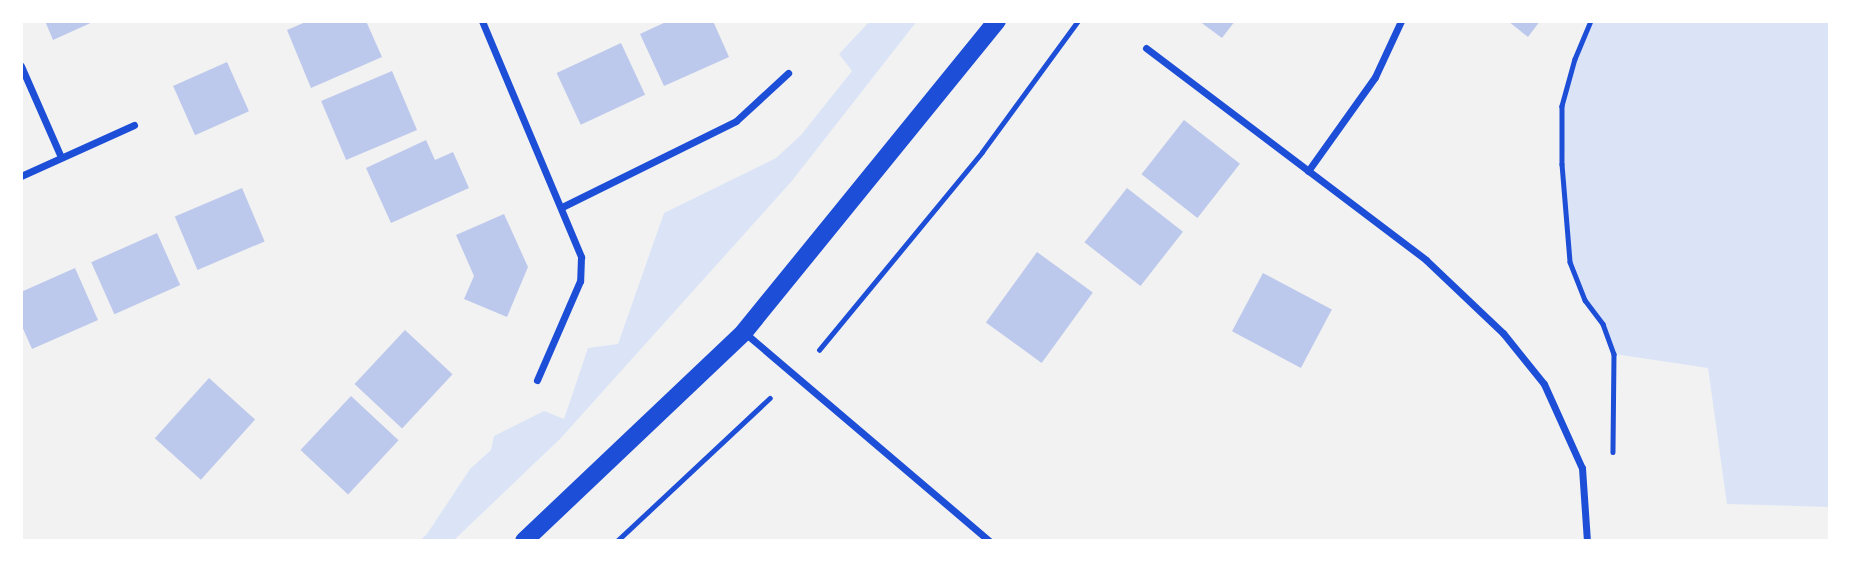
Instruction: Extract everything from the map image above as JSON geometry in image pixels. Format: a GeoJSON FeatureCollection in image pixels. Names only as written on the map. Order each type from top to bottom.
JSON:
{"type":"FeatureCollection","features":[{"type":"Feature","properties":{"kind":"main road"},"geometry":{"type":"LineString","coordinates":[[524,541],[744,332],[997,21]]}},
{"type":"Feature","properties":{"kind":"street"},"geometry":{"type":"LineString","coordinates":[[482,21],[581,257],[580,281],[537,380]]}},
{"type":"Feature","properties":{"kind":"street"},"geometry":{"type":"LineString","coordinates":[[1308,171],[1375,77],[1401,21]]}},
{"type":"Feature","properties":{"kind":"street"},"geometry":{"type":"LineString","coordinates":[[1146,48],[1426,260],[1503,333],[1544,384],[1582,468],[1587,541]]}},
{"type":"Feature","properties":{"kind":"street"},"geometry":{"type":"LineString","coordinates":[[21,66],[61,157]]}},
{"type":"Feature","properties":{"kind":"street"},"geometry":{"type":"LineString","coordinates":[[562,207],[736,121],[788,72]]}},
{"type":"Feature","properties":{"kind":"street"},"geometry":{"type":"LineString","coordinates":[[21,176],[134,125]]}},
{"type":"Feature","properties":{"kind":"street"},"geometry":{"type":"LineString","coordinates":[[744,332],[989,541]]}},
{"type":"Feature","properties":{"kind":"path"},"geometry":{"type":"LineString","coordinates":[[617,541],[832,336],[982,152],[1078,21]]}},
{"type":"Feature","properties":{"kind":"path"},"geometry":{"type":"LineString","coordinates":[[1591,21],[1575,59],[1562,106],[1562,164],[1570,262],[1584,300],[1603,324],[1614,354],[1613,461]]}},
{"type":"Feature","properties":{"kind":"shaded area"},"geometry":{"type":"Polygon","coordinates":[[[870,21],[917,21],[791,182],[560,439],[453,541],[419,541],[427,534],[470,469],[491,450],[494,436],[544,411],[564,419],[588,348],[618,344],[664,213],[776,158],[801,135],[852,71],[839,54],[870,21]]]}},
{"type":"Feature","properties":{"kind":"shaded area"},"geometry":{"type":"Polygon","coordinates":[[[1591,21],[1830,21],[1830,507],[1727,504],[1708,368],[1614,354],[1603,324],[1585,300],[1570,262],[1562,106],[1575,59],[1591,21]]]}},
{"type":"Feature","properties":{"kind":"building"},"geometry":{"type":"Polygon","coordinates":[[[45,21],[95,21],[53,40],[45,21]]]}},
{"type":"Feature","properties":{"kind":"building"},"geometry":{"type":"Polygon","coordinates":[[[308,21],[366,21],[382,57],[311,88],[287,30],[308,21]]]}},
{"type":"Feature","properties":{"kind":"building"},"geometry":{"type":"Polygon","coordinates":[[[668,21],[713,21],[729,57],[664,86],[640,34],[668,21]]]}},
{"type":"Feature","properties":{"kind":"building"},"geometry":{"type":"Polygon","coordinates":[[[1199,21],[1235,21],[1222,38],[1199,21]]]}},
{"type":"Feature","properties":{"kind":"building"},"geometry":{"type":"Polygon","coordinates":[[[1508,21],[1540,21],[1528,37],[1508,21]]]}},
{"type":"Feature","properties":{"kind":"building"},"geometry":{"type":"Polygon","coordinates":[[[621,43],[645,95],[581,125],[557,73],[621,43]]]}},
{"type":"Feature","properties":{"kind":"building"},"geometry":{"type":"Polygon","coordinates":[[[227,62],[249,111],[195,135],[173,86],[227,62]]]}},
{"type":"Feature","properties":{"kind":"building"},"geometry":{"type":"Polygon","coordinates":[[[392,71],[417,130],[346,160],[321,101],[392,71]]]}},
{"type":"Feature","properties":{"kind":"building"},"geometry":{"type":"Polygon","coordinates":[[[1184,120],[1240,164],[1197,218],[1142,174],[1184,120]]]}},
{"type":"Feature","properties":{"kind":"building"},"geometry":{"type":"Polygon","coordinates":[[[426,140],[435,160],[453,152],[469,188],[391,223],[366,168],[426,140]]]}},
{"type":"Feature","properties":{"kind":"building"},"geometry":{"type":"Polygon","coordinates":[[[242,188],[265,241],[197,270],[175,217],[242,188]]]}},
{"type":"Feature","properties":{"kind":"building"},"geometry":{"type":"Polygon","coordinates":[[[1127,188],[1183,232],[1140,286],[1085,242],[1127,188]]]}},
{"type":"Feature","properties":{"kind":"building"},"geometry":{"type":"Polygon","coordinates":[[[504,214],[528,267],[507,317],[464,299],[474,276],[456,235],[504,214]]]}},
{"type":"Feature","properties":{"kind":"building"},"geometry":{"type":"Polygon","coordinates":[[[157,233],[180,285],[114,314],[91,262],[157,233]]]}},
{"type":"Feature","properties":{"kind":"building"},"geometry":{"type":"Polygon","coordinates":[[[1037,252],[1093,293],[1042,363],[986,322],[1037,252]]]}},
{"type":"Feature","properties":{"kind":"building"},"geometry":{"type":"Polygon","coordinates":[[[75,268],[98,320],[32,349],[21,324],[21,292],[75,268]]]}},
{"type":"Feature","properties":{"kind":"building"},"geometry":{"type":"Polygon","coordinates":[[[1263,273],[1332,310],[1301,368],[1232,331],[1263,273]]]}},
{"type":"Feature","properties":{"kind":"building"},"geometry":{"type":"Polygon","coordinates":[[[405,330],[453,374],[402,428],[355,384],[405,330]]]}},
{"type":"Feature","properties":{"kind":"building"},"geometry":{"type":"Polygon","coordinates":[[[209,378],[255,419],[201,480],[155,438],[209,378]]]}},
{"type":"Feature","properties":{"kind":"building"},"geometry":{"type":"Polygon","coordinates":[[[351,396],[399,440],[348,494],[301,450],[351,396]]]}}]}
